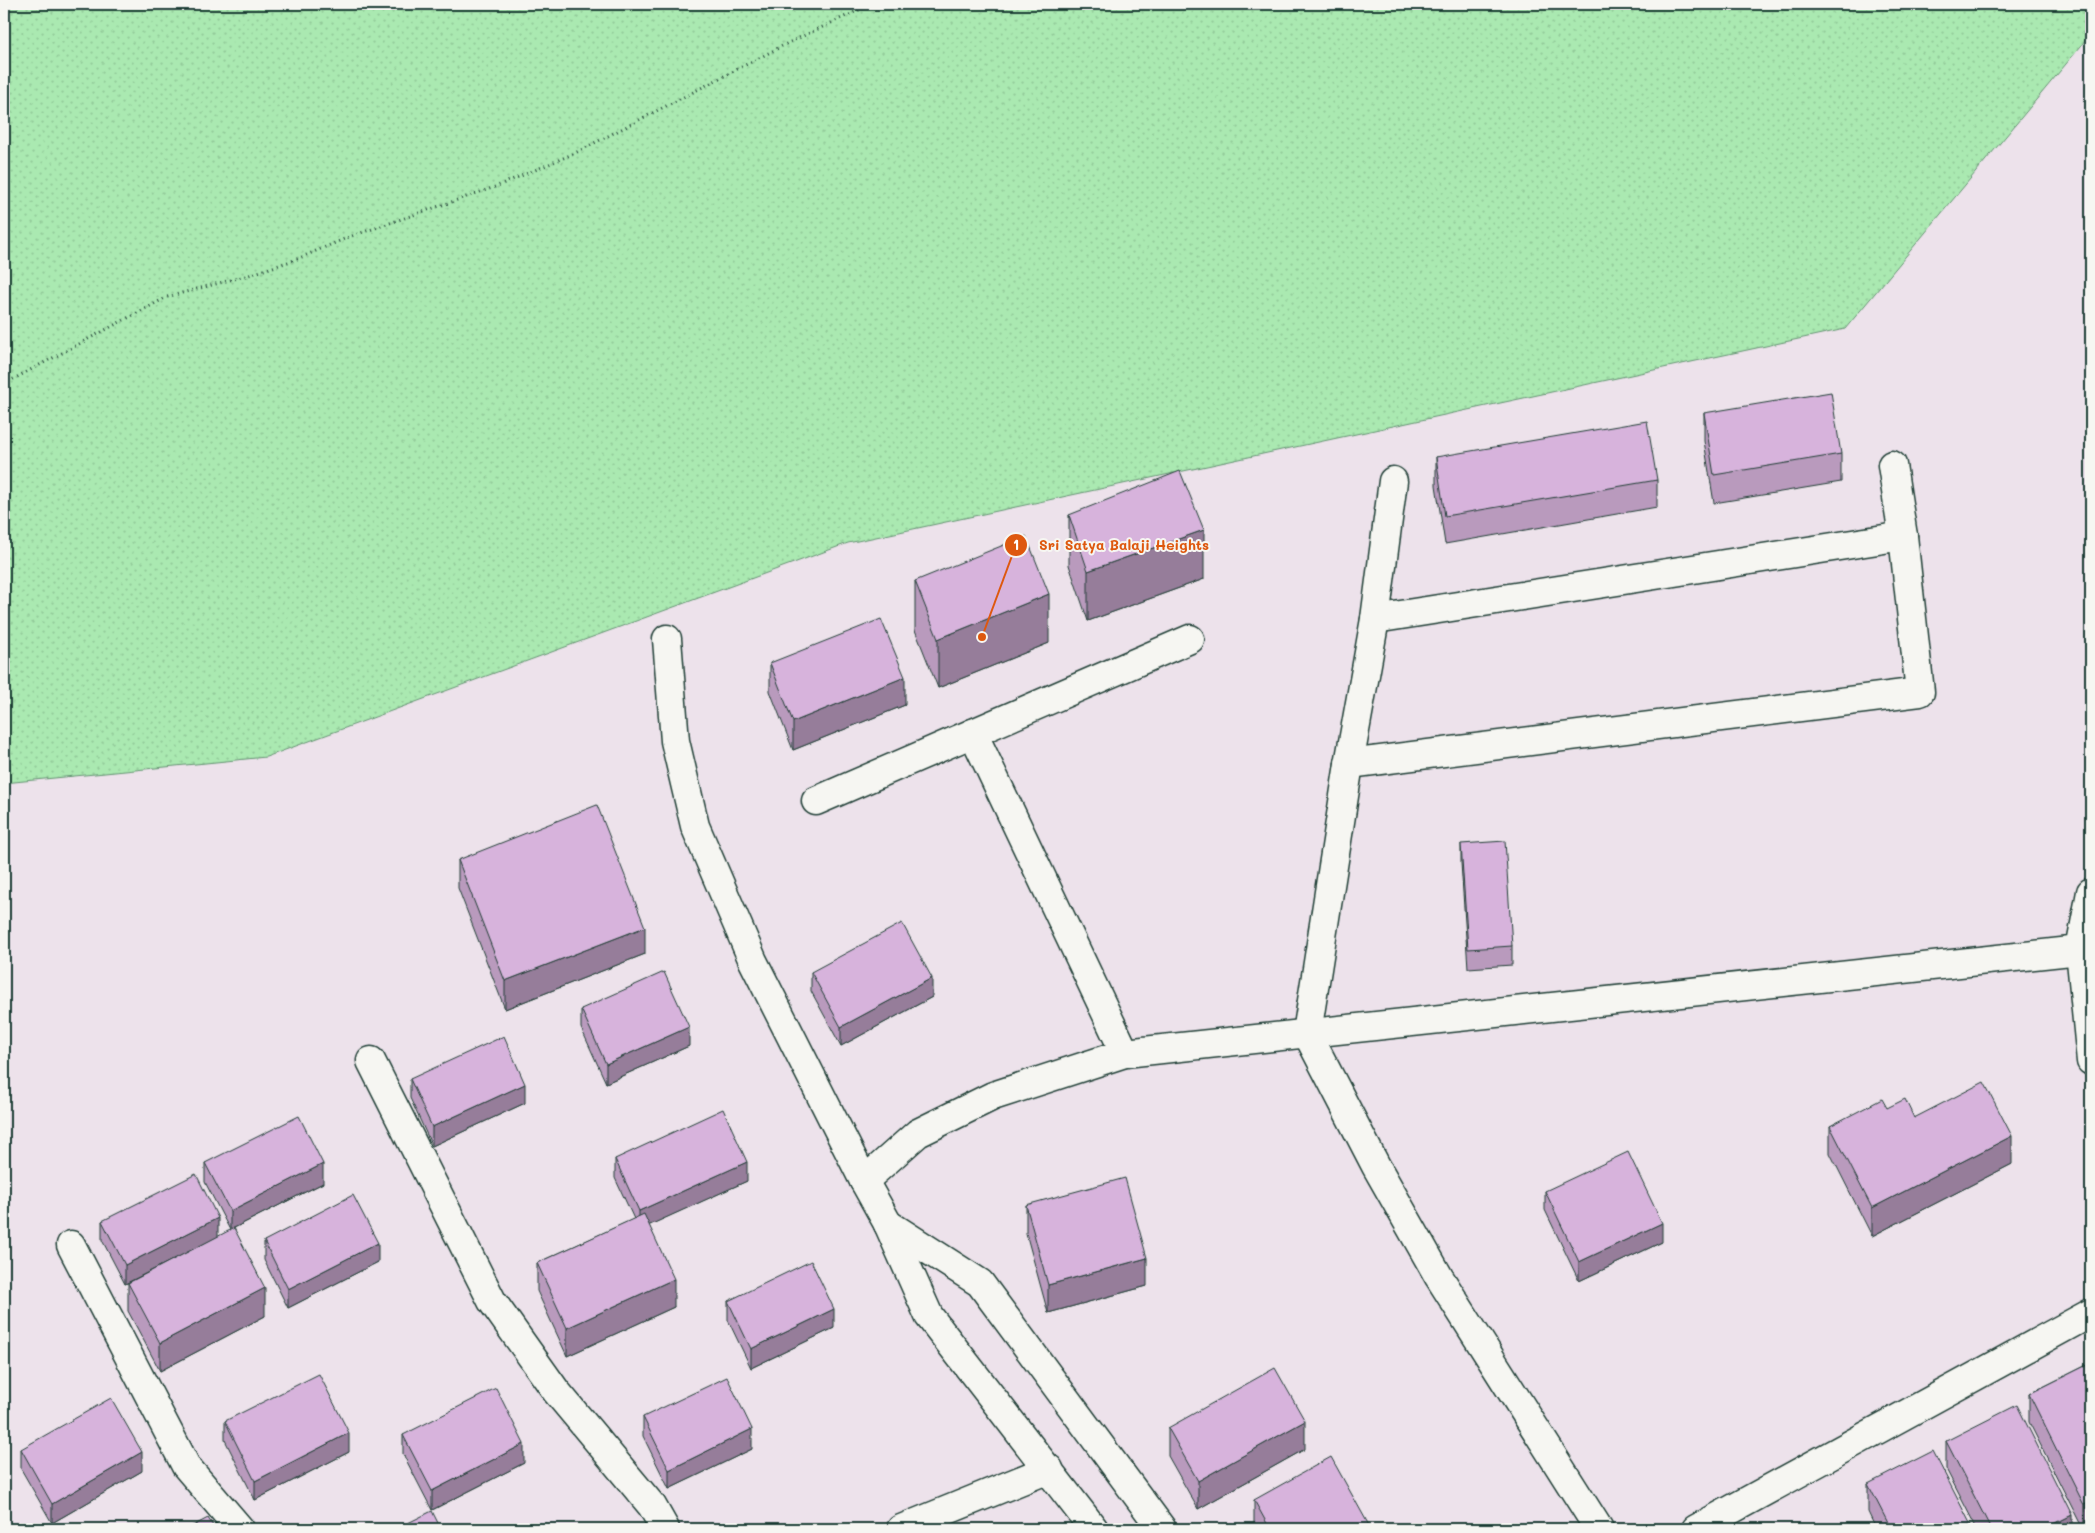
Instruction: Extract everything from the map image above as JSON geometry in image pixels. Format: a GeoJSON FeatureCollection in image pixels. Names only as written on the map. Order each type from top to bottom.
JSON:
{"type":"FeatureCollection","features":[{"type":"Feature","properties":{"kind":"street"},"geometry":{"type":"LineString","coordinates":[[1349,764],[1920,692],[1903,536],[1892,465]]}},
{"type":"Feature","properties":{"kind":"street"},"geometry":{"type":"LineString","coordinates":[[1393,481],[1375,619],[1349,764],[1307,1033],[1376,1166],[1439,1276],[1599,1529]]}},
{"type":"Feature","properties":{"kind":"street"},"geometry":{"type":"LineString","coordinates":[[1375,619],[1903,536]]}},
{"type":"Feature","properties":{"kind":"street"},"geometry":{"type":"LineString","coordinates":[[667,639],[675,740],[695,826],[753,962],[864,1181],[888,1224],[929,1316],[1094,1529]]}},
{"type":"Feature","properties":{"kind":"street"},"geometry":{"type":"LineString","coordinates":[[816,801],[1190,639]]}},
{"type":"Feature","properties":{"kind":"street"},"geometry":{"type":"LineString","coordinates":[[973,733],[1124,1053]]}},
{"type":"Feature","properties":{"kind":"street"},"geometry":{"type":"LineString","coordinates":[[2091,892],[2080,950],[2091,1061]]}},
{"type":"Feature","properties":{"kind":"street"},"geometry":{"type":"LineString","coordinates":[[864,1181],[918,1134],[993,1096],[1124,1053],[2080,950]]}},
{"type":"Feature","properties":{"kind":"street"},"geometry":{"type":"LineString","coordinates":[[371,1061],[492,1301],[556,1391],[652,1506],[665,1529]]}},
{"type":"Feature","properties":{"kind":"street"},"geometry":{"type":"LineString","coordinates":[[888,1224],[980,1283],[1162,1529]]}},
{"type":"Feature","properties":{"kind":"street"},"geometry":{"type":"LineString","coordinates":[[71,1245],[186,1466],[240,1529]]}},
{"type":"Feature","properties":{"kind":"street"},"geometry":{"type":"LineString","coordinates":[[1696,1529],[2091,1312]]}},
{"type":"Feature","properties":{"kind":"street"},"geometry":{"type":"LineString","coordinates":[[901,1529],[1049,1469]]}},
{"type":"Feature","properties":{"kind":"path"},"geometry":{"type":"LineString","coordinates":[[4,384],[167,297],[249,276],[297,259],[349,237],[495,187],[575,153],[788,43],[872,4]]}},
{"type":"Feature","properties":{"kind":"green space"},"geometry":{"type":"Polygon","coordinates":[[[4,4],[2091,4],[2091,34],[1845,329],[848,543],[266,757],[4,783],[4,4]]]}},
{"type":"Feature","properties":{"kind":"building"},"geometry":{"type":"Polygon","coordinates":[[[1831,392],[1841,454],[1714,475],[1704,413],[1831,392]]]}},
{"type":"Feature","properties":{"kind":"building"},"geometry":{"type":"Polygon","coordinates":[[[1647,421],[1657,480],[1445,516],[1436,457],[1647,421]]]}},
{"type":"Feature","properties":{"kind":"building"},"geometry":{"type":"Polygon","coordinates":[[[1180,471],[1204,530],[1088,571],[1069,515],[1180,471]]]}},
{"type":"Feature","properties":{"kind":"building"},"geometry":{"type":"Polygon","coordinates":[[[1026,536],[1049,594],[938,639],[915,581],[1026,536]]]}},
{"type":"Feature","properties":{"kind":"building"},"geometry":{"type":"Polygon","coordinates":[[[881,619],[905,677],[793,722],[770,663],[881,619]]]}},
{"type":"Feature","properties":{"kind":"building"},"geometry":{"type":"Polygon","coordinates":[[[597,805],[645,927],[505,981],[458,860],[597,805]]]}},
{"type":"Feature","properties":{"kind":"building"},"geometry":{"type":"Polygon","coordinates":[[[1505,841],[1512,946],[1468,949],[1461,844],[1505,841]]]}},
{"type":"Feature","properties":{"kind":"building"},"geometry":{"type":"Polygon","coordinates":[[[902,923],[932,978],[841,1027],[811,972],[902,923]]]}},
{"type":"Feature","properties":{"kind":"building"},"geometry":{"type":"Polygon","coordinates":[[[664,972],[689,1027],[606,1064],[581,1009],[664,972]]]}},
{"type":"Feature","properties":{"kind":"building"},"geometry":{"type":"Polygon","coordinates":[[[504,1036],[525,1084],[432,1127],[410,1079],[504,1036]]]}},
{"type":"Feature","properties":{"kind":"building"},"geometry":{"type":"Polygon","coordinates":[[[1984,1082],[2012,1136],[1872,1208],[1830,1126],[1882,1099],[1887,1108],[1905,1099],[1914,1118],[1984,1082]]]}},
{"type":"Feature","properties":{"kind":"building"},"geometry":{"type":"Polygon","coordinates":[[[723,1109],[747,1162],[639,1211],[615,1159],[723,1109]]]}},
{"type":"Feature","properties":{"kind":"building"},"geometry":{"type":"Polygon","coordinates":[[[299,1116],[323,1164],[230,1211],[205,1163],[299,1116]]]}},
{"type":"Feature","properties":{"kind":"building"},"geometry":{"type":"Polygon","coordinates":[[[1628,1152],[1662,1223],[1579,1262],[1545,1191],[1628,1152]]]}},
{"type":"Feature","properties":{"kind":"building"},"geometry":{"type":"Polygon","coordinates":[[[196,1174],[218,1218],[125,1265],[102,1221],[196,1174]]]}},
{"type":"Feature","properties":{"kind":"building"},"geometry":{"type":"Polygon","coordinates":[[[1125,1178],[1147,1258],[1048,1285],[1026,1205],[1125,1178]]]}},
{"type":"Feature","properties":{"kind":"building"},"geometry":{"type":"Polygon","coordinates":[[[353,1195],[378,1243],[288,1289],[264,1241],[353,1195]]]}},
{"type":"Feature","properties":{"kind":"building"},"geometry":{"type":"Polygon","coordinates":[[[644,1214],[674,1279],[567,1328],[537,1263],[644,1214]]]}},
{"type":"Feature","properties":{"kind":"building"},"geometry":{"type":"Polygon","coordinates":[[[234,1228],[265,1288],[160,1343],[128,1283],[234,1228]]]}},
{"type":"Feature","properties":{"kind":"building"},"geometry":{"type":"Polygon","coordinates":[[[811,1261],[834,1309],[751,1349],[728,1301],[811,1261]]]}},
{"type":"Feature","properties":{"kind":"building"},"geometry":{"type":"Polygon","coordinates":[[[2091,1363],[2091,1501],[2084,1505],[2029,1394],[2091,1363]]]}},
{"type":"Feature","properties":{"kind":"building"},"geometry":{"type":"Polygon","coordinates":[[[1275,1368],[1305,1421],[1198,1481],[1168,1428],[1275,1368]]]}},
{"type":"Feature","properties":{"kind":"building"},"geometry":{"type":"Polygon","coordinates":[[[319,1374],[349,1433],[255,1481],[225,1421],[319,1374]]]}},
{"type":"Feature","properties":{"kind":"building"},"geometry":{"type":"Polygon","coordinates":[[[727,1377],[752,1429],[669,1470],[643,1417],[727,1377]]]}},
{"type":"Feature","properties":{"kind":"building"},"geometry":{"type":"Polygon","coordinates":[[[496,1388],[524,1444],[432,1491],[403,1435],[496,1388]]]}},
{"type":"Feature","properties":{"kind":"building"},"geometry":{"type":"Polygon","coordinates":[[[111,1398],[142,1452],[52,1504],[21,1449],[111,1398]]]}},
{"type":"Feature","properties":{"kind":"building"},"geometry":{"type":"Polygon","coordinates":[[[2017,1405],[2072,1515],[2044,1529],[1991,1529],[1946,1441],[2017,1405]]]}},
{"type":"Feature","properties":{"kind":"building"},"geometry":{"type":"Polygon","coordinates":[[[1933,1451],[1973,1529],[1891,1529],[1868,1484],[1933,1451]]]}},
{"type":"Feature","properties":{"kind":"building"},"geometry":{"type":"Polygon","coordinates":[[[1331,1457],[1371,1529],[1270,1529],[1254,1500],[1331,1457]]]}},
{"type":"Feature","properties":{"kind":"building"},"geometry":{"type":"Polygon","coordinates":[[[432,1511],[441,1529],[396,1529],[432,1511]]]}},
{"type":"Feature","properties":{"kind":"building"},"geometry":{"type":"Polygon","coordinates":[[[208,1518],[215,1529],[187,1529],[208,1518]]]}},
{"type":"Feature","properties":{"kind":"place","name":"Sri Satya Balaji Heights"},"geometry":{"type":"Point","coordinates":[982,637]}}]}
